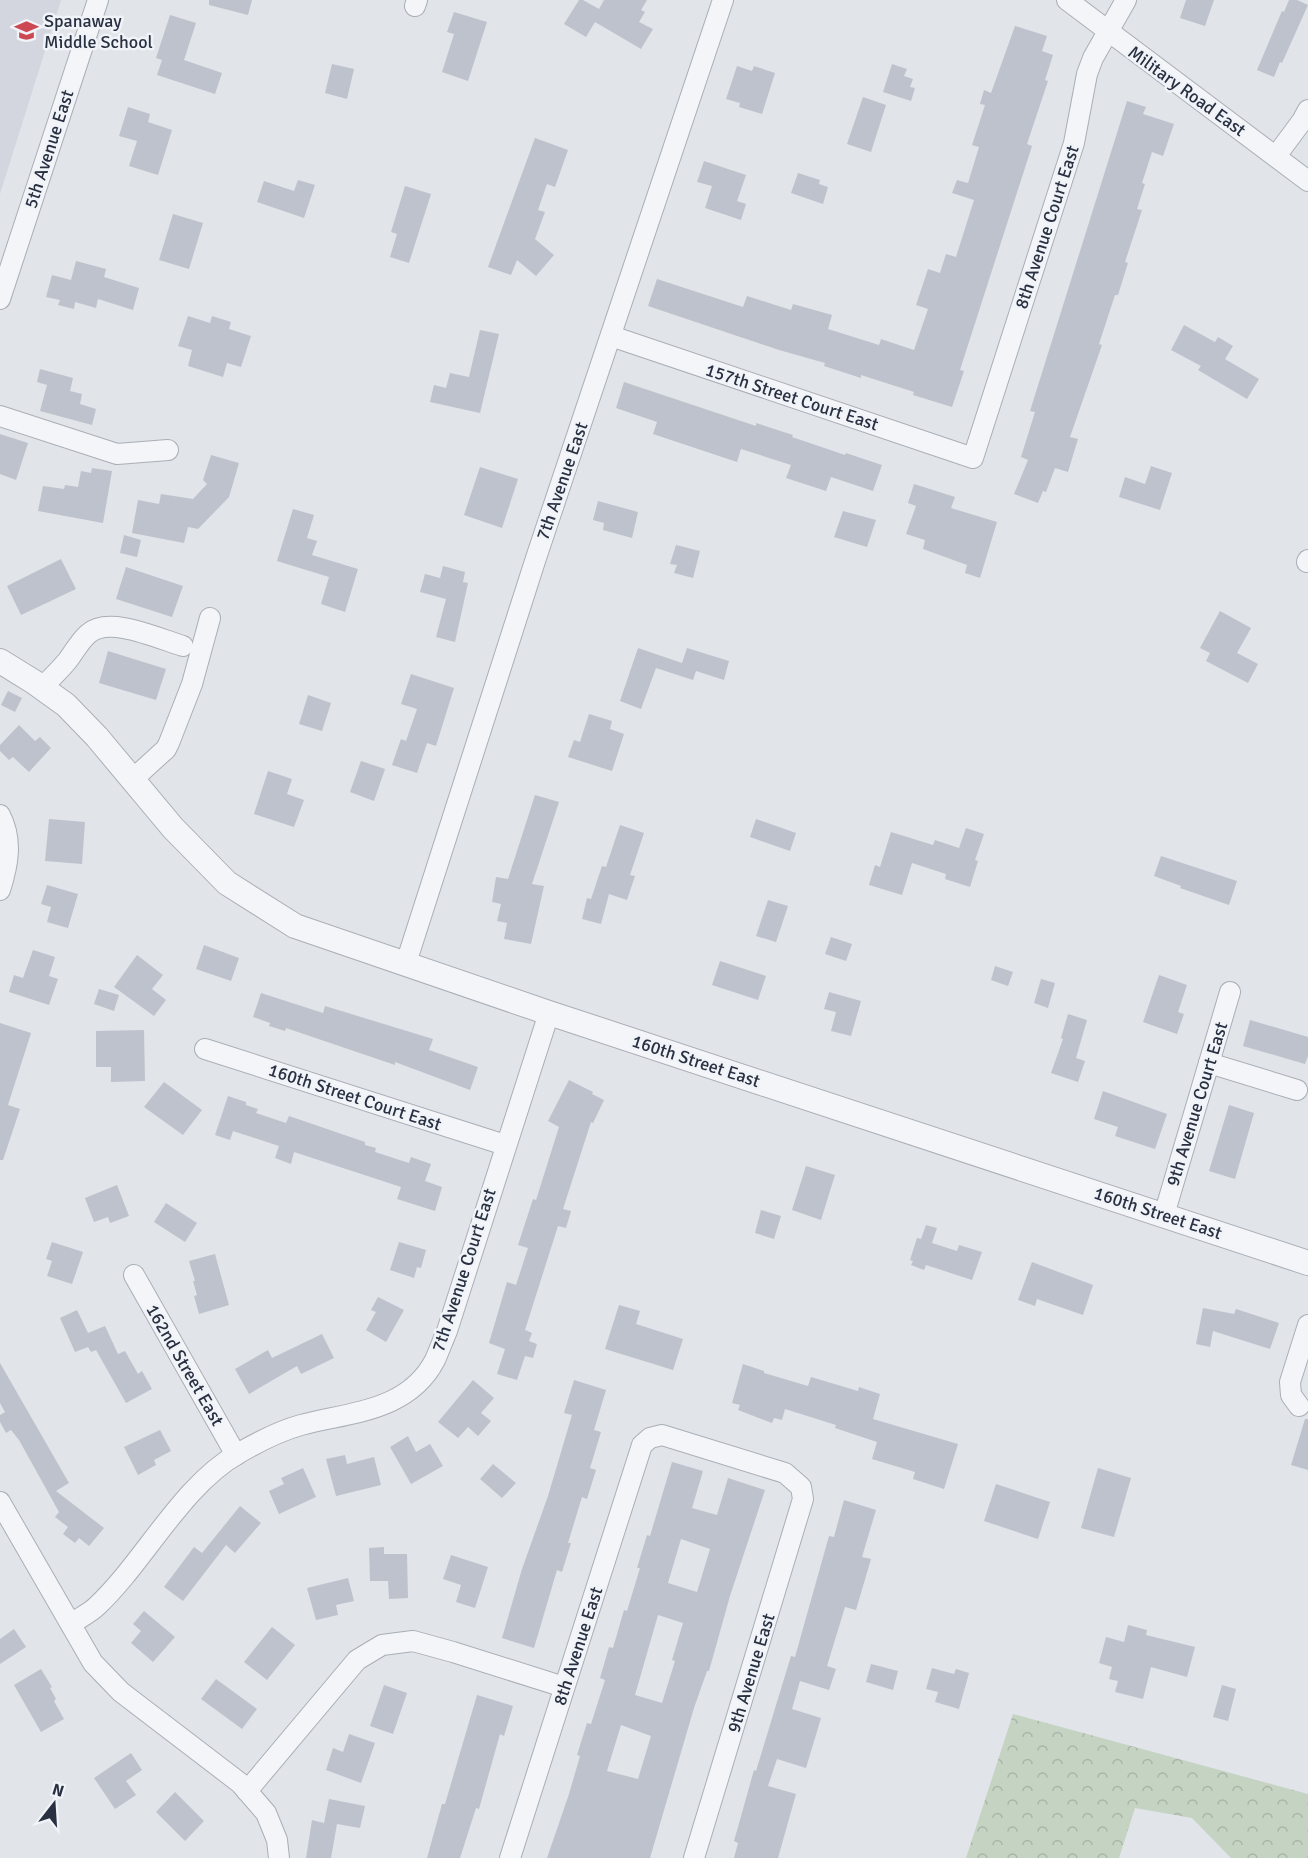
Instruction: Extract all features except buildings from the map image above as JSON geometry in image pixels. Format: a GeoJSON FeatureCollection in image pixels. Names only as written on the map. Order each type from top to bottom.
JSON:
{"type":"FeatureCollection","features":[{"type":"Feature","properties":{"kind":"street","name":"5th Avenue East"},"geometry":{"type":"LineString","coordinates":[[0,299],[98,0]]}},
{"type":"Feature","properties":{"kind":"street","name":"7th Avenue East"},"geometry":{"type":"LineString","coordinates":[[406,963],[536,558],[723,0]]}},
{"type":"Feature","properties":{"kind":"street","name":"Military Road East"},"geometry":{"type":"LineString","coordinates":[[1067,0],[1308,181]]}},
{"type":"Feature","properties":{"kind":"street","name":"8th Avenue Court East"},"geometry":{"type":"LineString","coordinates":[[973,458],[1074,143],[1087,74],[1107,32],[1126,0]]}},
{"type":"Feature","properties":{"kind":"street"},"geometry":{"type":"LineString","coordinates":[[1276,156],[1308,110]]}},
{"type":"Feature","properties":{"kind":"street","name":"157th Street Court East"},"geometry":{"type":"LineString","coordinates":[[611,336],[973,458]]}},
{"type":"Feature","properties":{"kind":"street"},"geometry":{"type":"LineString","coordinates":[[0,416],[117,454],[168,450]]}},
{"type":"Feature","properties":{"kind":"street"},"geometry":{"type":"LineString","coordinates":[[133,779],[166,749],[169,743],[192,684],[210,618]]}},
{"type":"Feature","properties":{"kind":"street"},"geometry":{"type":"LineString","coordinates":[[42,688],[88,634],[103,626],[134,631],[183,646]]}},
{"type":"Feature","properties":{"kind":"street","name":"160th Street East"},"geometry":{"type":"LineString","coordinates":[[0,661],[66,705],[97,737],[210,867],[227,883],[295,926],[549,1013],[1308,1263]]}},
{"type":"Feature","properties":{"kind":"street"},"geometry":{"type":"LineString","coordinates":[[0,815],[5,828],[9,853],[8,867],[0,890]]}},
{"type":"Feature","properties":{"kind":"street","name":"9th Avenue Court East"},"geometry":{"type":"LineString","coordinates":[[1164,1215],[1230,992]]}},
{"type":"Feature","properties":{"kind":"street","name":"7th Avenue Court East"},"geometry":{"type":"LineString","coordinates":[[71,1624],[96,1608],[126,1576],[182,1503],[219,1467],[279,1432],[382,1406],[408,1391],[434,1362],[447,1330],[549,1013]]}},
{"type":"Feature","properties":{"kind":"street","name":"160th Street Court East"},"geometry":{"type":"LineString","coordinates":[[205,1049],[505,1145]]}},
{"type":"Feature","properties":{"kind":"street"},"geometry":{"type":"LineString","coordinates":[[1209,1063],[1297,1090]]}},
{"type":"Feature","properties":{"kind":"street","name":"162nd Street East"},"geometry":{"type":"LineString","coordinates":[[134,1275],[236,1455]]}},
{"type":"Feature","properties":{"kind":"street"},"geometry":{"type":"LineString","coordinates":[[1299,1406],[1291,1395],[1290,1382],[1308,1324]]}},
{"type":"Feature","properties":{"kind":"street","name":"8th Avenue East"},"geometry":{"type":"LineString","coordinates":[[510,1858],[642,1445],[650,1438],[662,1435],[785,1473],[801,1487]]}},
{"type":"Feature","properties":{"kind":"street","name":"9th Avenue East"},"geometry":{"type":"LineString","coordinates":[[694,1858],[803,1499],[801,1487]]}},
{"type":"Feature","properties":{"kind":"street"},"geometry":{"type":"LineString","coordinates":[[0,1502],[93,1663],[121,1692],[240,1783],[266,1813],[277,1840],[279,1858]]}},
{"type":"Feature","properties":{"kind":"street"},"geometry":{"type":"LineString","coordinates":[[247,1791],[357,1660],[382,1645],[413,1641],[564,1687]]}},
{"type":"Feature","properties":{"kind":"shaded area"},"geometry":{"type":"Polygon","coordinates":[[[0,0],[61,0],[0,194],[0,0]]]}},
{"type":"Feature","properties":{"kind":"green space"},"geometry":{"type":"Polygon","coordinates":[[[1013,1714],[1308,1794],[1308,1858],[1231,1858],[1192,1818],[1135,1808],[1119,1858],[966,1858],[1013,1714]]]}},
{"type":"Feature","properties":{"kind":"place","name":"Spanaway Middle School"},"geometry":{"type":"Point","coordinates":[26,31]}}]}
